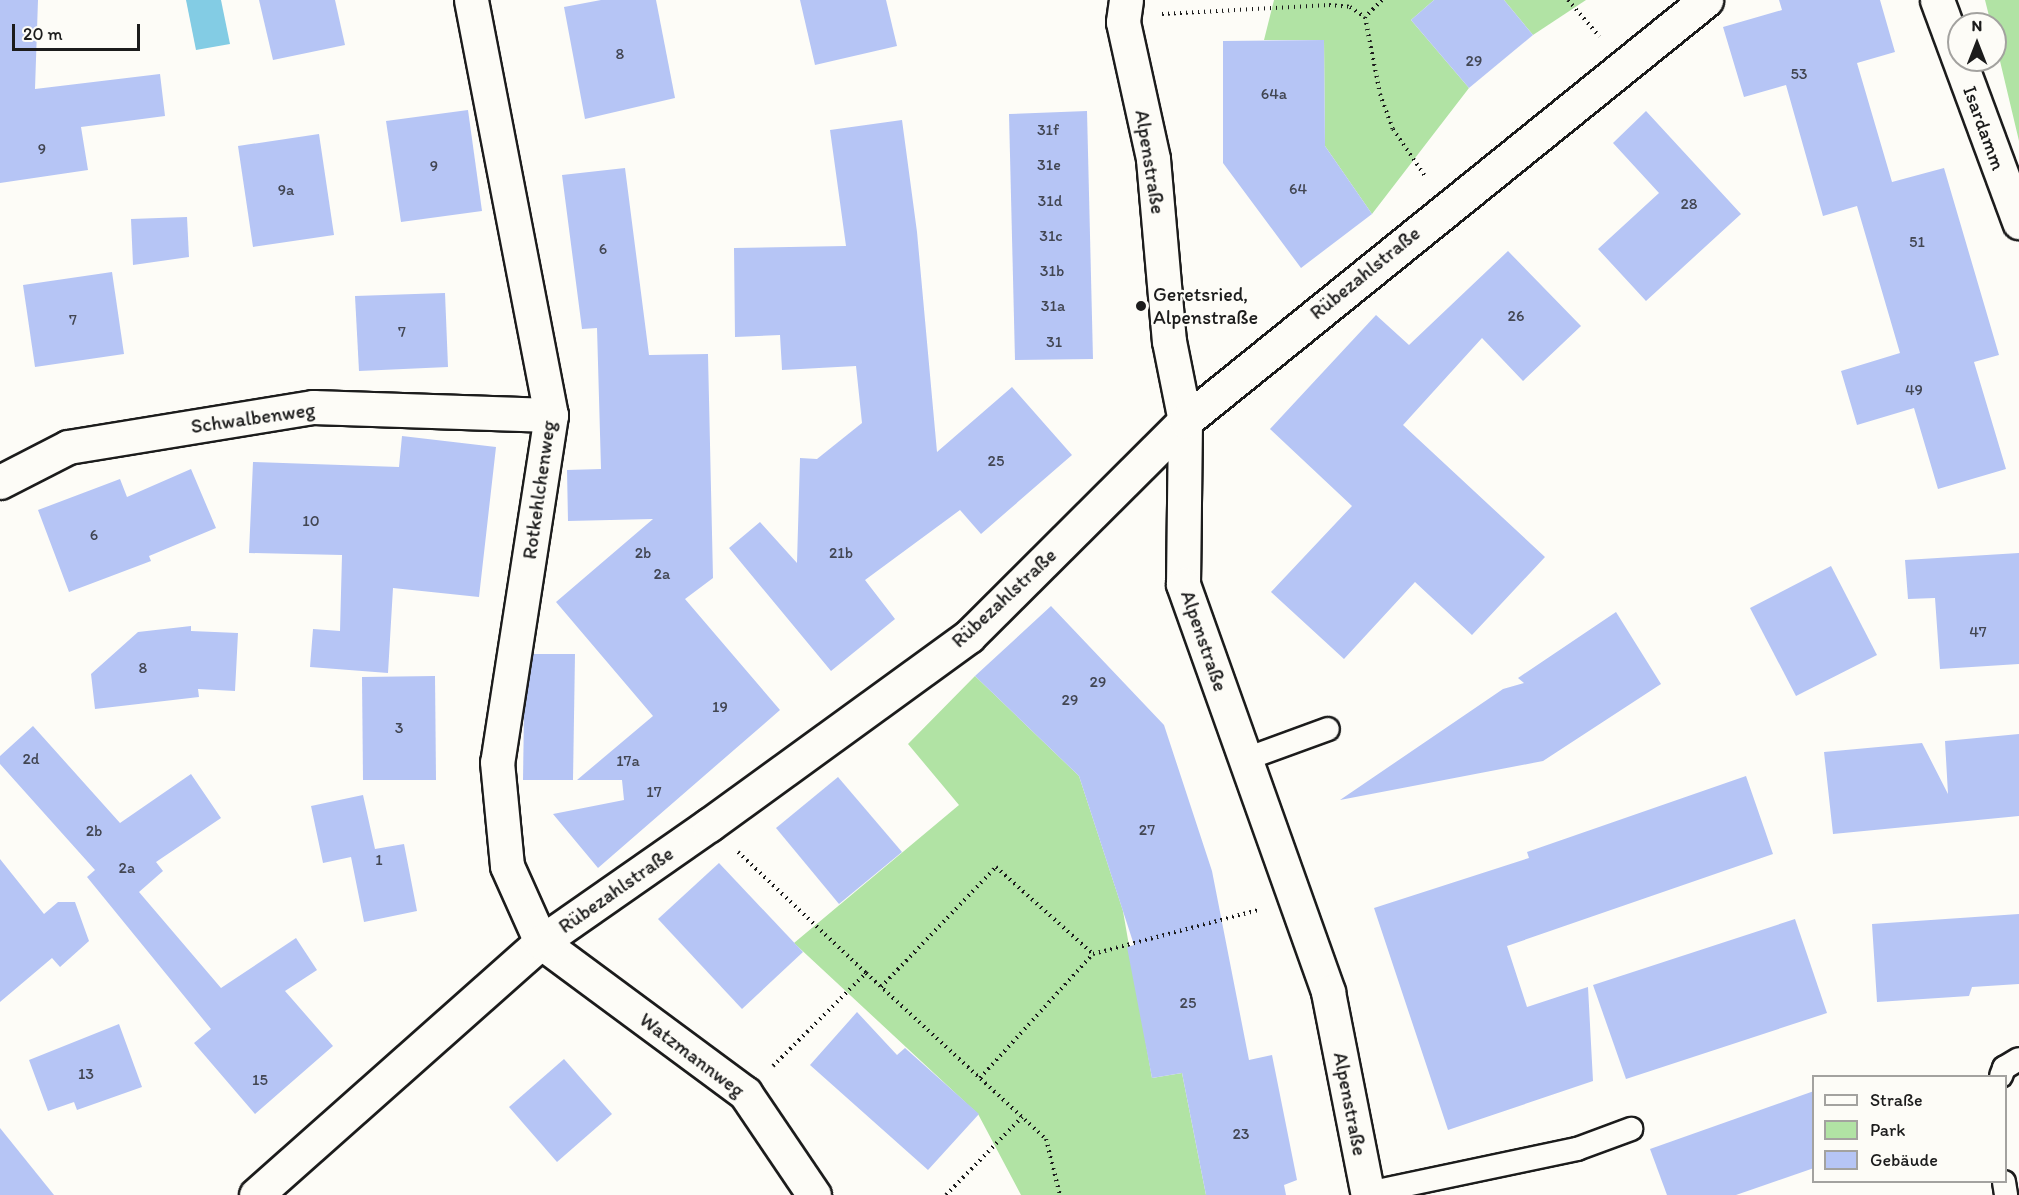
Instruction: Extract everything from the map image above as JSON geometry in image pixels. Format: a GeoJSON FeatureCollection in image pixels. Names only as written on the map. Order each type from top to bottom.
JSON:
{"type":"FeatureCollection","features":[{"type":"Feature","properties":{"kind":"street","name":"Rotkehlchenweg"},"geometry":{"type":"LineString","coordinates":[[471,0],[551,416],[497,762],[507,866],[541,942]]}},
{"type":"Feature","properties":{"kind":"street","name":"Rübezahlstraße"},"geometry":{"type":"LineString","coordinates":[[256,1195],[541,942],[709,825],[969,636],[1185,421],[1623,64],[1706,0]]}},
{"type":"Feature","properties":{"kind":"street","name":"Isardamm"},"geometry":{"type":"LineString","coordinates":[[1937,0],[2019,222]]}},
{"type":"Feature","properties":{"kind":"street","name":"Alpenstraße"},"geometry":{"type":"LineString","coordinates":[[1126,8],[1123,22],[1154,159],[1169,341],[1185,421],[1183,584],[1328,992],[1368,1194]]}},
{"type":"Feature","properties":{"kind":"street","name":"Schwalbenweg"},"geometry":{"type":"LineString","coordinates":[[0,482],[68,447],[313,407],[551,416]]}},
{"type":"Feature","properties":{"kind":"street","name":"Watzmannweg"},"geometry":{"type":"LineString","coordinates":[[541,942],[745,1093],[814,1195]]}},
{"type":"Feature","properties":{"kind":"lane"},"geometry":{"type":"LineString","coordinates":[[1246,759],[1328,729]]}},
{"type":"Feature","properties":{"kind":"lane"},"geometry":{"type":"LineString","coordinates":[[2002,1075],[2004,1068],[2019,1059]]}},
{"type":"Feature","properties":{"kind":"lane"},"geometry":{"type":"LineString","coordinates":[[1368,1194],[1577,1149],[1631,1129]]}},
{"type":"Feature","properties":{"kind":"path"},"geometry":{"type":"LineString","coordinates":[[1365,17],[1382,0]]}},
{"type":"Feature","properties":{"kind":"path"},"geometry":{"type":"LineString","coordinates":[[1568,0],[1623,64]]}},
{"type":"Feature","properties":{"kind":"path"},"geometry":{"type":"LineString","coordinates":[[1126,8],[1329,5],[1350,7],[1365,17],[1380,94],[1393,129],[1412,163],[1450,204]]}},
{"type":"Feature","properties":{"kind":"path"},"geometry":{"type":"LineString","coordinates":[[709,825],[1046,1139],[1060,1195]]}},
{"type":"Feature","properties":{"kind":"path"},"geometry":{"type":"LineString","coordinates":[[881,987],[996,867],[1093,954]]}},
{"type":"Feature","properties":{"kind":"path"},"geometry":{"type":"LineString","coordinates":[[980,1078],[1093,954],[1295,900]]}},
{"type":"Feature","properties":{"kind":"path"},"geometry":{"type":"LineString","coordinates":[[745,1093],[866,973]]}},
{"type":"Feature","properties":{"kind":"path"},"geometry":{"type":"LineString","coordinates":[[946,1195],[1022,1117]]}},
{"type":"Feature","properties":{"kind":"green space"},"geometry":{"type":"Polygon","coordinates":[[[1274,0],[1434,0],[1411,20],[1469,88],[1372,214],[1325,146],[1324,40],[1264,40],[1274,0]]]}},
{"type":"Feature","properties":{"kind":"green space"},"geometry":{"type":"Polygon","coordinates":[[[1504,0],[1586,0],[1533,35],[1504,0]]]}},
{"type":"Feature","properties":{"kind":"green space"},"geometry":{"type":"Polygon","coordinates":[[[1985,0],[2019,0],[2019,141],[2003,72],[2007,72],[2007,12],[1988,12],[1985,0]]]}},
{"type":"Feature","properties":{"kind":"green space"},"geometry":{"type":"Polygon","coordinates":[[[975,676],[1079,776],[1123,911],[1152,1078],[1182,1073],[1206,1195],[1021,1195],[978,1114],[794,943],[959,805],[908,744],[975,676]]]}},
{"type":"Feature","properties":{"kind":"water"},"geometry":{"type":"Polygon","coordinates":[[[186,0],[221,0],[230,44],[196,50],[186,0]]]}},
{"type":"Feature","properties":{"kind":"building"},"geometry":{"type":"Polygon","coordinates":[[[0,0],[38,0],[35,89],[160,74],[165,116],[81,127],[88,170],[0,183],[0,0]]]}},
{"type":"Feature","properties":{"kind":"building"},"geometry":{"type":"Polygon","coordinates":[[[259,0],[335,0],[345,45],[273,60],[259,0]]]}},
{"type":"Feature","properties":{"kind":"building"},"geometry":{"type":"Polygon","coordinates":[[[601,0],[656,0],[675,98],[585,119],[564,7],[601,0]]]}},
{"type":"Feature","properties":{"kind":"building"},"geometry":{"type":"Polygon","coordinates":[[[800,0],[886,0],[897,46],[815,65],[800,0]]]}},
{"type":"Feature","properties":{"kind":"building"},"geometry":{"type":"Polygon","coordinates":[[[1434,0],[1504,0],[1533,35],[1469,88],[1411,20],[1434,0]]]}},
{"type":"Feature","properties":{"kind":"building"},"geometry":{"type":"Polygon","coordinates":[[[1779,0],[1880,0],[1895,52],[1857,63],[1892,182],[1944,168],[1999,355],[1974,362],[2006,469],[1938,489],[1914,408],[1857,425],[1841,371],[1900,353],[1857,206],[1823,216],[1786,85],[1744,97],[1723,27],[1782,10],[1779,0]]]}},
{"type":"Feature","properties":{"kind":"building"},"geometry":{"type":"Polygon","coordinates":[[[1324,40],[1325,146],[1372,214],[1301,268],[1223,163],[1223,41],[1324,40]]]}},
{"type":"Feature","properties":{"kind":"building"},"geometry":{"type":"Polygon","coordinates":[[[468,110],[482,211],[401,222],[386,121],[468,110]]]}},
{"type":"Feature","properties":{"kind":"building"},"geometry":{"type":"Polygon","coordinates":[[[1087,111],[1093,359],[1015,360],[1009,114],[1087,111]]]}},
{"type":"Feature","properties":{"kind":"building"},"geometry":{"type":"Polygon","coordinates":[[[1646,111],[1741,214],[1646,301],[1598,249],[1659,193],[1613,143],[1646,111]]]}},
{"type":"Feature","properties":{"kind":"building"},"geometry":{"type":"Polygon","coordinates":[[[902,120],[917,232],[937,452],[1012,387],[1072,455],[981,534],[960,510],[865,580],[895,619],[831,671],[729,548],[760,522],[797,563],[800,458],[817,459],[862,423],[856,366],[782,370],[780,335],[735,337],[734,248],[846,246],[830,130],[902,120]]]}},
{"type":"Feature","properties":{"kind":"building"},"geometry":{"type":"Polygon","coordinates":[[[319,134],[334,235],[253,247],[238,146],[319,134]]]}},
{"type":"Feature","properties":{"kind":"building"},"geometry":{"type":"Polygon","coordinates":[[[625,168],[649,355],[708,354],[713,578],[685,599],[780,710],[598,868],[553,814],[624,800],[622,780],[577,780],[653,716],[556,602],[653,519],[568,521],[567,470],[601,469],[597,328],[582,329],[562,175],[625,168]]]}},
{"type":"Feature","properties":{"kind":"building"},"geometry":{"type":"Polygon","coordinates":[[[187,217],[189,257],[133,265],[131,219],[187,217]]]}},
{"type":"Feature","properties":{"kind":"building"},"geometry":{"type":"Polygon","coordinates":[[[1508,251],[1581,326],[1523,381],[1482,338],[1403,425],[1545,557],[1472,635],[1415,582],[1344,659],[1271,592],[1352,506],[1270,429],[1376,315],[1409,345],[1508,251]]]}},
{"type":"Feature","properties":{"kind":"building"},"geometry":{"type":"Polygon","coordinates":[[[112,272],[124,354],[35,367],[23,285],[112,272]]]}},
{"type":"Feature","properties":{"kind":"building"},"geometry":{"type":"Polygon","coordinates":[[[445,293],[448,367],[359,371],[355,296],[445,293]]]}},
{"type":"Feature","properties":{"kind":"building"},"geometry":{"type":"Polygon","coordinates":[[[402,436],[496,447],[479,597],[393,588],[388,673],[310,667],[313,629],[340,631],[342,555],[249,553],[253,462],[399,467],[402,436]]]}},
{"type":"Feature","properties":{"kind":"building"},"geometry":{"type":"Polygon","coordinates":[[[191,469],[216,528],[149,556],[151,561],[69,592],[38,510],[120,479],[127,497],[191,469]]]}},
{"type":"Feature","properties":{"kind":"building"},"geometry":{"type":"Polygon","coordinates":[[[2019,553],[2019,664],[1940,669],[1935,598],[1908,599],[1905,560],[2019,553]]]}},
{"type":"Feature","properties":{"kind":"building"},"geometry":{"type":"Polygon","coordinates":[[[1831,566],[1877,655],[1796,696],[1750,608],[1831,566]]]}},
{"type":"Feature","properties":{"kind":"building"},"geometry":{"type":"Polygon","coordinates":[[[1051,606],[1164,725],[1212,871],[1249,1060],[1272,1055],[1297,1180],[1284,1185],[1286,1195],[1206,1195],[1182,1073],[1152,1078],[1127,947],[1134,945],[1079,776],[975,676],[1051,606]]]}},
{"type":"Feature","properties":{"kind":"building"},"geometry":{"type":"Polygon","coordinates":[[[1616,612],[1661,684],[1543,761],[1340,800],[1503,689],[1524,683],[1518,678],[1616,612]]]}},
{"type":"Feature","properties":{"kind":"building"},"geometry":{"type":"Polygon","coordinates":[[[191,626],[191,631],[238,633],[235,691],[198,689],[199,697],[95,709],[91,674],[138,632],[191,626]]]}},
{"type":"Feature","properties":{"kind":"building"},"geometry":{"type":"Polygon","coordinates":[[[533,654],[575,654],[573,780],[523,780],[524,713],[533,654]]]}},
{"type":"Feature","properties":{"kind":"building"},"geometry":{"type":"Polygon","coordinates":[[[435,676],[436,780],[363,780],[362,677],[435,676]]]}},
{"type":"Feature","properties":{"kind":"building"},"geometry":{"type":"Polygon","coordinates":[[[33,726],[120,823],[191,774],[221,818],[156,862],[163,871],[139,892],[221,988],[296,938],[317,970],[285,991],[333,1046],[255,1114],[194,1043],[211,1029],[87,877],[95,870],[0,764],[0,756],[33,726]]]}},
{"type":"Feature","properties":{"kind":"building"},"geometry":{"type":"Polygon","coordinates":[[[2019,734],[2019,816],[1833,834],[1824,752],[1922,743],[1948,794],[1945,741],[2019,734]]]}},
{"type":"Feature","properties":{"kind":"building"},"geometry":{"type":"Polygon","coordinates":[[[1746,776],[1773,854],[1507,946],[1527,1007],[1588,987],[1593,1081],[1448,1130],[1374,908],[1529,858],[1527,852],[1746,776]]]}},
{"type":"Feature","properties":{"kind":"building"},"geometry":{"type":"Polygon","coordinates":[[[838,777],[902,852],[839,904],[776,828],[838,777]]]}},
{"type":"Feature","properties":{"kind":"building"},"geometry":{"type":"Polygon","coordinates":[[[363,795],[375,849],[404,844],[417,911],[364,922],[351,857],[323,863],[311,806],[363,795]]]}},
{"type":"Feature","properties":{"kind":"building"},"geometry":{"type":"Polygon","coordinates":[[[0,859],[44,914],[58,902],[75,902],[89,941],[60,967],[52,958],[0,1002],[0,859]]]}},
{"type":"Feature","properties":{"kind":"building"},"geometry":{"type":"Polygon","coordinates":[[[719,863],[803,952],[742,1009],[658,919],[719,863]]]}},
{"type":"Feature","properties":{"kind":"building"},"geometry":{"type":"Polygon","coordinates":[[[2019,914],[2019,984],[1972,987],[1969,996],[1877,1002],[1872,924],[2019,914]]]}},
{"type":"Feature","properties":{"kind":"building"},"geometry":{"type":"Polygon","coordinates":[[[1795,919],[1827,1013],[1626,1079],[1593,985],[1795,919]]]}},
{"type":"Feature","properties":{"kind":"building"},"geometry":{"type":"Polygon","coordinates":[[[857,1012],[897,1055],[905,1048],[979,1114],[928,1170],[810,1065],[857,1012]]]}},
{"type":"Feature","properties":{"kind":"building"},"geometry":{"type":"Polygon","coordinates":[[[119,1024],[142,1087],[77,1110],[74,1102],[48,1111],[29,1060],[119,1024]]]}},
{"type":"Feature","properties":{"kind":"building"},"geometry":{"type":"Polygon","coordinates":[[[564,1059],[612,1114],[557,1162],[509,1107],[564,1059]]]}},
{"type":"Feature","properties":{"kind":"building"},"geometry":{"type":"Polygon","coordinates":[[[1812,1092],[1812,1169],[1736,1195],[1667,1195],[1650,1149],[1812,1092]]]}},
{"type":"Feature","properties":{"kind":"building"},"geometry":{"type":"Polygon","coordinates":[[[0,1128],[54,1195],[0,1195],[0,1128]]]}},
{"type":"Feature","properties":{"kind":"place","name":"Geretsried, Alpenstraße"},"geometry":{"type":"Point","coordinates":[1141,306]}}]}
